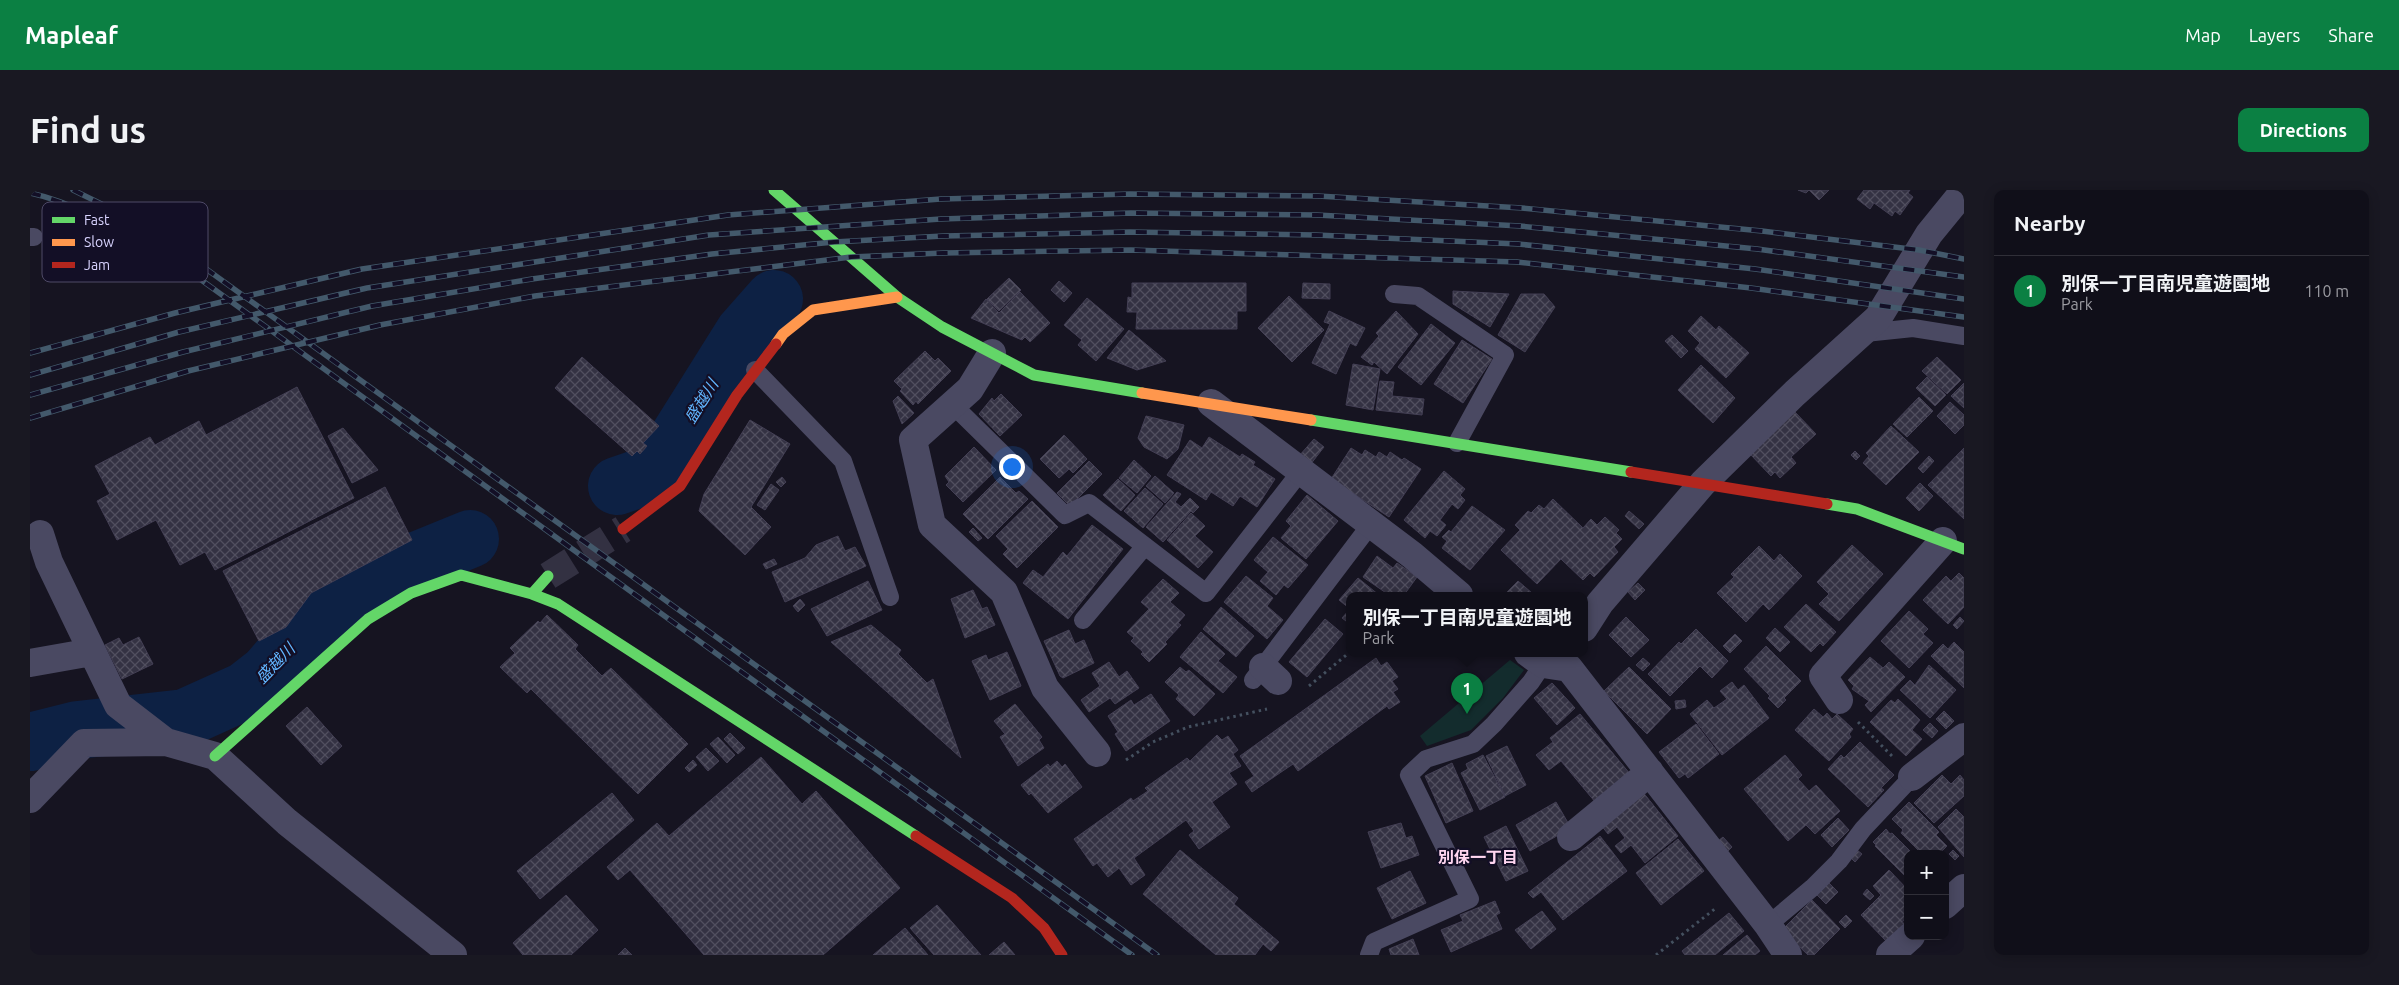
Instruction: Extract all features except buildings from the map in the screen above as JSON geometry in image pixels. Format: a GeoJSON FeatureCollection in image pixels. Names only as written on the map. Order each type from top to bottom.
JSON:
{"type":"FeatureCollection","features":[{"type":"Feature","properties":{"kind":"street"},"geometry":{"type":"LineString","coordinates":[[774,190],[897,297],[942,327],[1034,375],[1857,509],[1954,545],[1823,676],[1839,700]]}},
{"type":"Feature","properties":{"kind":"street"},"geometry":{"type":"LineString","coordinates":[[1588,622],[1600,603],[1703,483],[1795,394],[1865,333],[1878,318],[1929,234],[1964,190]]}},
{"type":"Feature","properties":{"kind":"street"},"geometry":{"type":"LineString","coordinates":[[624,529],[680,486],[737,395],[783,334],[814,310],[897,297]]}},
{"type":"Feature","properties":{"kind":"street"},"geometry":{"type":"LineString","coordinates":[[992,354],[970,389],[913,440],[932,525],[1004,592],[1045,688],[1096,753]]}},
{"type":"Feature","properties":{"kind":"street"},"geometry":{"type":"LineString","coordinates":[[1211,403],[1371,524],[1455,592]]}},
{"type":"Feature","properties":{"kind":"street"},"geometry":{"type":"LineString","coordinates":[[40,534],[48,562],[118,705],[164,740]]}},
{"type":"Feature","properties":{"kind":"street"},"geometry":{"type":"LineString","coordinates":[[215,756],[368,619],[411,593],[462,575],[532,594],[558,604],[1012,898],[1044,928],[1062,955]]}},
{"type":"Feature","properties":{"kind":"street"},"geometry":{"type":"LineString","coordinates":[[532,594],[548,576]]}},
{"type":"Feature","properties":{"kind":"street"},"geometry":{"type":"LineString","coordinates":[[30,664],[92,652]]}},
{"type":"Feature","properties":{"kind":"street"},"geometry":{"type":"LineString","coordinates":[[1535,658],[1572,660],[1650,772],[1768,925],[1788,955]]}},
{"type":"Feature","properties":{"kind":"street"},"geometry":{"type":"LineString","coordinates":[[1912,777],[1964,737]]}},
{"type":"Feature","properties":{"kind":"street"},"geometry":{"type":"LineString","coordinates":[[30,799],[84,743],[164,740],[215,756],[287,822],[453,955]]}},
{"type":"Feature","properties":{"kind":"street"},"geometry":{"type":"LineString","coordinates":[[1571,837],[1650,772]]}},
{"type":"Feature","properties":{"kind":"street"},"geometry":{"type":"LineString","coordinates":[[1949,901],[1964,888]]}},
{"type":"Feature","properties":{"kind":"street"},"geometry":{"type":"LineString","coordinates":[[1890,955],[1907,940]]}},
{"type":"Feature","properties":{"kind":"lane"},"geometry":{"type":"LineString","coordinates":[[1394,294],[1418,296],[1505,355],[1457,443]]}},
{"type":"Feature","properties":{"kind":"lane"},"geometry":{"type":"LineString","coordinates":[[1865,333],[1913,328],[1964,336]]}},
{"type":"Feature","properties":{"kind":"lane"},"geometry":{"type":"LineString","coordinates":[[755,370],[842,461],[890,597]]}},
{"type":"Feature","properties":{"kind":"lane"},"geometry":{"type":"LineString","coordinates":[[953,405],[1065,515],[1089,502],[1206,593],[1301,471]]}},
{"type":"Feature","properties":{"kind":"lane"},"geometry":{"type":"LineString","coordinates":[[1274,680],[1371,524]]}},
{"type":"Feature","properties":{"kind":"lane"},"geometry":{"type":"LineString","coordinates":[[1083,620],[1145,546]]}},
{"type":"Feature","properties":{"kind":"lane"},"geometry":{"type":"LineString","coordinates":[[1369,955],[1374,942],[1470,899],[1409,775],[1426,759],[1473,744],[1531,682],[1535,658]]}},
{"type":"Feature","properties":{"kind":"lane"},"geometry":{"type":"LineString","coordinates":[[1768,925],[1812,888],[1839,862],[1863,829],[1912,777]]}},
{"type":"Feature","properties":{"kind":"path"},"geometry":{"type":"LineString","coordinates":[[1274,680],[1346,653]]}},
{"type":"Feature","properties":{"kind":"path"},"geometry":{"type":"LineString","coordinates":[[1839,700],[1912,777]]}},
{"type":"Feature","properties":{"kind":"path"},"geometry":{"type":"LineString","coordinates":[[1096,753],[1111,752],[1121,763],[1153,742],[1188,727],[1269,708]]}},
{"type":"Feature","properties":{"kind":"path"},"geometry":{"type":"LineString","coordinates":[[1656,955],[1740,889]]}},
{"type":"Feature","properties":{"kind":"green space"},"geometry":{"type":"Polygon","coordinates":[[[1510,660],[1524,670],[1503,698],[1471,730],[1427,746],[1420,736],[1510,660]]]}},
{"type":"Feature","properties":{"kind":"waterway","name":"盛越川"},"geometry":{"type":"LineString","coordinates":[[617,486],[652,474],[660,467],[744,333],[774,299]]}},
{"type":"Feature","properties":{"kind":"waterway","name":"盛越川"},"geometry":{"type":"LineString","coordinates":[[30,742],[78,730],[185,718],[245,691],[268,673],[312,622],[363,587],[411,563],[470,539]]}},
{"type":"Feature","properties":{"kind":"tunnel"},"geometry":{"type":"LineString","coordinates":[[548,576],[623,529]]}},
{"type":"Feature","properties":{"kind":"railway"},"geometry":{"type":"LineString","coordinates":[[73,190],[97,202]]}},
{"type":"Feature","properties":{"kind":"railway"},"geometry":{"type":"LineString","coordinates":[[30,193],[61,202]]}},
{"type":"Feature","properties":{"kind":"railway"},"geometry":{"type":"LineString","coordinates":[[30,353],[175,313],[362,269],[728,215],[941,199],[1130,194],[1318,196],[1522,208],[1762,231],[1919,250],[1964,259]]}},
{"type":"Feature","properties":{"kind":"railway"},"geometry":{"type":"LineString","coordinates":[[30,375],[179,332],[367,288],[709,235],[941,219],[1131,213],[1317,215],[1520,226],[1757,249],[1964,277]]}},
{"type":"Feature","properties":{"kind":"railway"},"geometry":{"type":"LineString","coordinates":[[30,395],[183,352],[372,306],[532,279],[712,254],[834,242],[943,236],[1130,232],[1316,235],[1518,244],[1755,269],[1964,299]]}},
{"type":"Feature","properties":{"kind":"railway"},"geometry":{"type":"LineString","coordinates":[[30,418],[188,371],[380,325],[535,296],[851,257],[943,253],[1131,250],[1517,262],[1751,288],[1964,317]]}},
{"type":"Feature","properties":{"kind":"railway"},"geometry":{"type":"LineString","coordinates":[[208,270],[1157,955]]}},
{"type":"Feature","properties":{"kind":"railway"},"geometry":{"type":"LineString","coordinates":[[204,282],[1132,955]]}},
{"type":"Feature","properties":{"kind":"traffic: fast"},"geometry":{"type":"LineString","coordinates":[[774,190],[897,297],[942,327],[1034,375],[1142,393]]}},
{"type":"Feature","properties":{"kind":"traffic: fast"},"geometry":{"type":"LineString","coordinates":[[1311,420],[1631,472]]}},
{"type":"Feature","properties":{"kind":"traffic: fast"},"geometry":{"type":"LineString","coordinates":[[1827,504],[1857,509],[1964,549]]}},
{"type":"Feature","properties":{"kind":"traffic: fast"},"geometry":{"type":"LineString","coordinates":[[215,756],[368,619],[411,593],[461,575],[532,594],[548,576]]}},
{"type":"Feature","properties":{"kind":"traffic: fast"},"geometry":{"type":"LineString","coordinates":[[532,594],[558,604],[916,836]]}},
{"type":"Feature","properties":{"kind":"traffic: slow"},"geometry":{"type":"LineString","coordinates":[[776,344],[783,334],[813,310],[897,297]]}},
{"type":"Feature","properties":{"kind":"traffic: slow"},"geometry":{"type":"LineString","coordinates":[[1142,393],[1311,420]]}},
{"type":"Feature","properties":{"kind":"traffic: jam"},"geometry":{"type":"LineString","coordinates":[[623,529],[680,486],[737,395],[776,344]]}},
{"type":"Feature","properties":{"kind":"traffic: jam"},"geometry":{"type":"LineString","coordinates":[[1631,472],[1827,504]]}},
{"type":"Feature","properties":{"kind":"traffic: jam"},"geometry":{"type":"LineString","coordinates":[[916,836],[1012,898],[1044,928],[1062,955]]}},
{"type":"Feature","properties":{"kind":"place","name":"別保一丁目南児童遊園地"},"geometry":{"type":"Point","coordinates":[1467,714]}},
{"type":"Feature","properties":{"kind":"district","name":"別保一丁目"},"geometry":{"type":"Point","coordinates":[1478,857]}}]}
